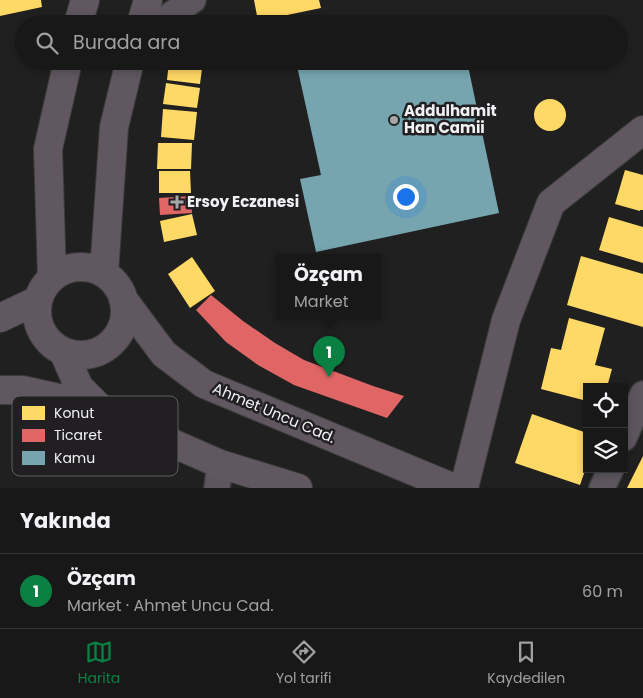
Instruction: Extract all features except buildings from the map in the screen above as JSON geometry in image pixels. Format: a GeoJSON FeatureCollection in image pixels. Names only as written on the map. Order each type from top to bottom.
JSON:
{"type":"FeatureCollection","features":[{"type":"Feature","properties":{"kind":"main road"},"geometry":{"type":"LineString","coordinates":[[80,15],[84,0]]}},
{"type":"Feature","properties":{"kind":"main road"},"geometry":{"type":"LineString","coordinates":[[143,15],[148,0]]}},
{"type":"Feature","properties":{"kind":"main road"},"geometry":{"type":"LineString","coordinates":[[0,318],[45,289],[64,270],[79,267],[90,268],[104,273],[117,285],[123,299],[124,321],[111,343],[98,351],[80,355],[63,351],[54,345],[43,334],[36,315],[45,289],[48,149],[66,70]]}},
{"type":"Feature","properties":{"kind":"main road"},"geometry":{"type":"LineString","coordinates":[[104,273],[114,127],[128,70]]}},
{"type":"Feature","properties":{"kind":"main road"},"geometry":{"type":"LineString","coordinates":[[464,488],[506,320],[551,203],[643,130]]}},
{"type":"Feature","properties":{"kind":"main road","name":"Ahmet Uncu Cad."},"geometry":{"type":"LineString","coordinates":[[123,299],[164,354],[204,384],[454,488]]}},
{"type":"Feature","properties":{"kind":"main road"},"geometry":{"type":"LineString","coordinates":[[63,351],[78,387],[87,396]]}},
{"type":"Feature","properties":{"kind":"main road"},"geometry":{"type":"LineString","coordinates":[[1,394],[22,390],[49,396]]}},
{"type":"Feature","properties":{"kind":"main road"},"geometry":{"type":"LineString","coordinates":[[178,453],[219,476],[298,488]]}},
{"type":"Feature","properties":{"kind":"street"},"geometry":{"type":"LineString","coordinates":[[170,15],[193,0]]}},
{"type":"Feature","properties":{"kind":"street"},"geometry":{"type":"LineString","coordinates":[[628,429],[643,394]]}},
{"type":"Feature","properties":{"kind":"street"},"geometry":{"type":"LineString","coordinates":[[602,488],[609,473]]}},
{"type":"Feature","properties":{"kind":"place","name":"Addulhamit Han Camii"},"geometry":{"type":"Point","coordinates":[394,120]}},
{"type":"Feature","properties":{"kind":"place","name":"Ersoy Eczanesi"},"geometry":{"type":"Point","coordinates":[177,202]}},
{"type":"Feature","properties":{"kind":"place","name":"Özçam"},"geometry":{"type":"Point","coordinates":[329,377]}}]}
